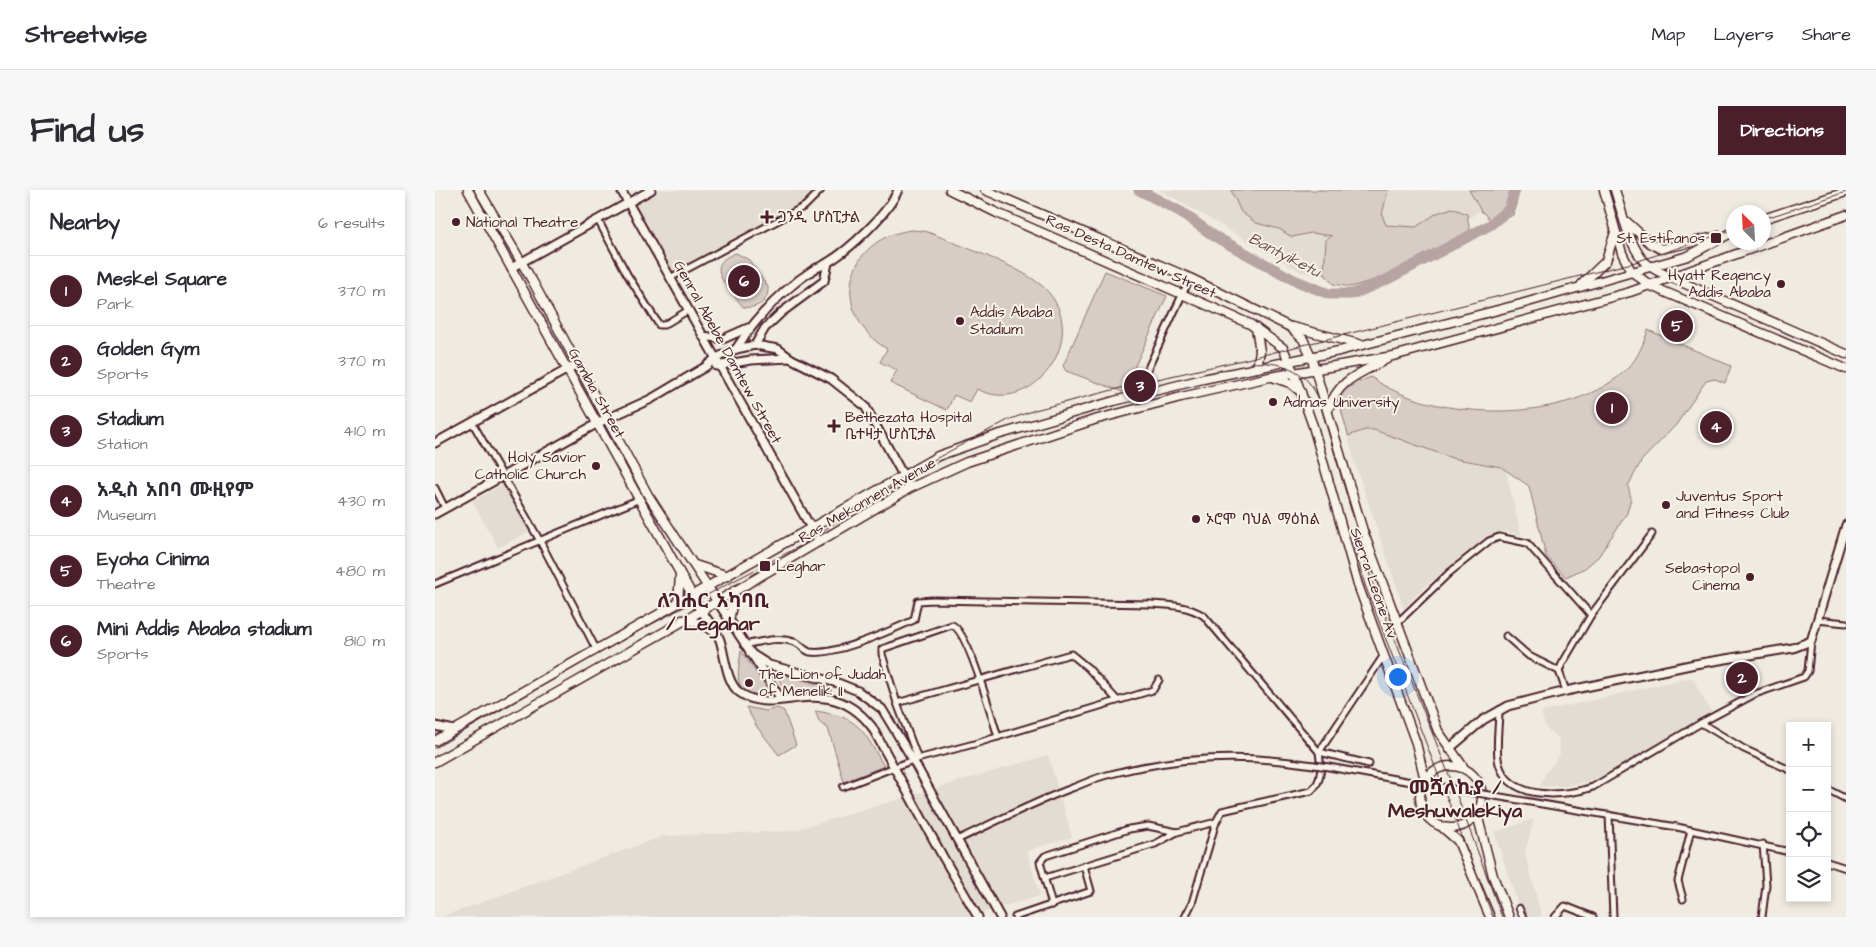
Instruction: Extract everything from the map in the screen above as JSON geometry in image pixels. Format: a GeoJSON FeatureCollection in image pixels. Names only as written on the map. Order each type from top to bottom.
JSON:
{"type":"FeatureCollection","features":[{"type":"Feature","properties":{"kind":"main road","name":"Genral Abebe Damtew Street"},"geometry":{"type":"LineString","coordinates":[[621,190],[687,311],[716,358],[819,542]]}},
{"type":"Feature","properties":{"kind":"main road"},"geometry":{"type":"LineString","coordinates":[[511,268],[651,190]]}},
{"type":"Feature","properties":{"kind":"main road"},"geometry":{"type":"LineString","coordinates":[[736,348],[750,327],[770,305],[814,269],[828,263],[878,221],[891,204],[898,190]]}},
{"type":"Feature","properties":{"kind":"main road","name":"Ras Desta Damtew Street"},"geometry":{"type":"LineString","coordinates":[[950,190],[997,213],[1256,328],[1283,348],[1294,373]]}},
{"type":"Feature","properties":{"kind":"main road","name":"Ras Desta Damtew Street"},"geometry":{"type":"LineString","coordinates":[[985,190],[1190,278],[1290,327],[1303,339],[1315,368],[1363,531],[1397,623],[1438,731],[1464,768]]}},
{"type":"Feature","properties":{"kind":"main road"},"geometry":{"type":"LineString","coordinates":[[1604,190],[1621,253],[1631,271],[1651,286],[1846,369]]}},
{"type":"Feature","properties":{"kind":"main road"},"geometry":{"type":"LineString","coordinates":[[1615,190],[1642,259],[1650,266],[1672,278],[1846,354]]}},
{"type":"Feature","properties":{"kind":"main road","name":"Gambia Street"},"geometry":{"type":"LineString","coordinates":[[473,191],[520,262],[609,420],[648,495],[669,530],[695,565],[717,602]]}},
{"type":"Feature","properties":{"kind":"main road","name":"Gambia Street"},"geometry":{"type":"LineString","coordinates":[[473,191],[511,268],[641,499],[680,575],[701,611]]}},
{"type":"Feature","properties":{"kind":"main road"},"geometry":{"type":"LineString","coordinates":[[1771,216],[1846,192]]}},
{"type":"Feature","properties":{"kind":"main road"},"geometry":{"type":"LineString","coordinates":[[1328,410],[1335,393],[1347,380],[1393,356],[1651,286],[1846,215]]}},
{"type":"Feature","properties":{"kind":"main road"},"geometry":{"type":"LineString","coordinates":[[1626,221],[1645,239],[1661,250],[1726,234]]}},
{"type":"Feature","properties":{"kind":"main road"},"geometry":{"type":"LineString","coordinates":[[1580,287],[1606,260],[1615,230]]}},
{"type":"Feature","properties":{"kind":"main road","name":"Ras Mekonnen Avenue"},"geometry":{"type":"LineString","coordinates":[[435,741],[677,602],[727,576],[938,456],[979,440],[1135,396],[1361,345],[1580,287],[1689,256],[1726,236]]}},
{"type":"Feature","properties":{"kind":"main road"},"geometry":{"type":"LineString","coordinates":[[755,345],[765,328],[823,280],[828,263]]}},
{"type":"Feature","properties":{"kind":"main road"},"geometry":{"type":"LineString","coordinates":[[703,336],[723,339],[750,327]]}},
{"type":"Feature","properties":{"kind":"main road"},"geometry":{"type":"LineString","coordinates":[[1290,327],[1361,345]]}},
{"type":"Feature","properties":{"kind":"main road"},"geometry":{"type":"LineString","coordinates":[[1779,340],[1785,327]]}},
{"type":"Feature","properties":{"kind":"main road"},"geometry":{"type":"LineString","coordinates":[[1256,328],[1260,351],[1257,368]]}},
{"type":"Feature","properties":{"kind":"main road"},"geometry":{"type":"LineString","coordinates":[[435,514],[598,424],[609,420],[705,368],[716,358],[736,348],[755,345],[778,349],[789,358],[831,380],[865,406],[910,488]]}},
{"type":"Feature","properties":{"kind":"main road","name":"Ras Mekonnen Avenue"},"geometry":{"type":"LineString","coordinates":[[435,762],[682,620],[717,602],[910,488],[967,462],[1087,422],[1181,397],[1315,368],[1393,356]]}},
{"type":"Feature","properties":{"kind":"main road"},"geometry":{"type":"LineString","coordinates":[[705,368],[751,360],[789,358]]}},
{"type":"Feature","properties":{"kind":"main road"},"geometry":{"type":"LineString","coordinates":[[435,443],[577,364]]}},
{"type":"Feature","properties":{"kind":"main road","name":"Sierra Leone Av"},"geometry":{"type":"LineString","coordinates":[[1294,373],[1346,548],[1416,743],[1425,780]]}},
{"type":"Feature","properties":{"kind":"main road"},"geometry":{"type":"LineString","coordinates":[[1270,377],[1290,384],[1301,392]]}},
{"type":"Feature","properties":{"kind":"main road"},"geometry":{"type":"LineString","coordinates":[[1449,749],[1483,720],[1499,710],[1566,691],[1695,664],[1793,648],[1811,641],[1846,524]]}},
{"type":"Feature","properties":{"kind":"main road"},"geometry":{"type":"LineString","coordinates":[[695,565],[727,576]]}},
{"type":"Feature","properties":{"kind":"main road"},"geometry":{"type":"LineString","coordinates":[[677,602],[680,575]]}},
{"type":"Feature","properties":{"kind":"main road"},"geometry":{"type":"LineString","coordinates":[[729,621],[735,590]]}},
{"type":"Feature","properties":{"kind":"main road"},"geometry":{"type":"LineString","coordinates":[[717,602],[781,699]]}},
{"type":"Feature","properties":{"kind":"main road"},"geometry":{"type":"LineString","coordinates":[[701,611],[717,634],[731,679],[738,692],[751,699],[766,701],[822,697],[849,705],[863,715],[872,727],[978,917]]}},
{"type":"Feature","properties":{"kind":"main road"},"geometry":{"type":"LineString","coordinates":[[682,620],[692,621],[710,628],[717,634]]}},
{"type":"Feature","properties":{"kind":"main road"},"geometry":{"type":"LineString","coordinates":[[749,653],[769,665],[838,682],[873,700],[916,760],[957,840],[1000,917]]}},
{"type":"Feature","properties":{"kind":"main road"},"geometry":{"type":"LineString","coordinates":[[435,726],[454,730]]}},
{"type":"Feature","properties":{"kind":"main road"},"geometry":{"type":"LineString","coordinates":[[1442,827],[1461,826],[1477,814],[1482,802],[1481,788],[1475,776],[1464,768],[1443,767],[1433,772],[1425,780],[1421,790],[1420,802],[1424,812],[1432,821],[1442,827],[1457,841],[1490,917]]}},
{"type":"Feature","properties":{"kind":"main road"},"geometry":{"type":"LineString","coordinates":[[1477,814],[1493,876],[1509,917]]}},
{"type":"Feature","properties":{"kind":"street"},"geometry":{"type":"LineString","coordinates":[[670,278],[805,206],[821,190]]}},
{"type":"Feature","properties":{"kind":"street"},"geometry":{"type":"LineString","coordinates":[[598,220],[627,274],[659,325],[664,326],[687,311]]}},
{"type":"Feature","properties":{"kind":"street"},"geometry":{"type":"LineString","coordinates":[[1135,396],[1190,278]]}},
{"type":"Feature","properties":{"kind":"street"},"geometry":{"type":"LineString","coordinates":[[472,422],[540,541],[596,649]]}},
{"type":"Feature","properties":{"kind":"street"},"geometry":{"type":"LineString","coordinates":[[435,488],[445,508]]}},
{"type":"Feature","properties":{"kind":"street"},"geometry":{"type":"LineString","coordinates":[[435,584],[641,499]]}},
{"type":"Feature","properties":{"kind":"street"},"geometry":{"type":"LineString","coordinates":[[1559,671],[1591,615],[1652,534]]}},
{"type":"Feature","properties":{"kind":"street"},"geometry":{"type":"LineString","coordinates":[[1397,623],[1449,573],[1489,541],[1499,537],[1527,543],[1591,615]]}},
{"type":"Feature","properties":{"kind":"street"},"geometry":{"type":"LineString","coordinates":[[744,645],[781,639],[797,642],[802,648],[811,652],[864,642],[914,620],[918,601],[926,600],[1033,601],[1181,606],[1204,616],[1319,752],[1321,766],[1317,786],[1311,791],[1224,810],[1216,822],[1192,902],[1185,917]]}},
{"type":"Feature","properties":{"kind":"street"},"geometry":{"type":"LineString","coordinates":[[1817,620],[1846,623]]}},
{"type":"Feature","properties":{"kind":"street"},"geometry":{"type":"LineString","coordinates":[[916,760],[882,649],[952,625],[961,630],[980,679],[998,737]]}},
{"type":"Feature","properties":{"kind":"street"},"geometry":{"type":"LineString","coordinates":[[1506,636],[1529,656],[1559,671],[1566,691]]}},
{"type":"Feature","properties":{"kind":"street"},"geometry":{"type":"LineString","coordinates":[[1499,710],[1498,755],[1504,774],[1526,791],[1560,794],[1578,792],[1593,787],[1701,723],[1755,694],[1804,676],[1808,671],[1811,641]]}},
{"type":"Feature","properties":{"kind":"street"},"geometry":{"type":"LineString","coordinates":[[897,703],[1071,654],[1089,668],[1117,700]]}},
{"type":"Feature","properties":{"kind":"street"},"geometry":{"type":"LineString","coordinates":[[1319,752],[1384,655]]}},
{"type":"Feature","properties":{"kind":"street"},"geometry":{"type":"LineString","coordinates":[[843,787],[894,766],[1153,690],[1159,680]]}},
{"type":"Feature","properties":{"kind":"street"},"geometry":{"type":"LineString","coordinates":[[1701,723],[1736,744],[1786,768]]}},
{"type":"Feature","properties":{"kind":"street"},"geometry":{"type":"LineString","coordinates":[[1319,752],[1369,764]]}},
{"type":"Feature","properties":{"kind":"street"},"geometry":{"type":"LineString","coordinates":[[957,840],[1036,802],[1105,775],[1176,760],[1261,758],[1314,765],[1609,815],[1763,844],[1786,851]]}},
{"type":"Feature","properties":{"kind":"street"},"geometry":{"type":"LineString","coordinates":[[1831,791],[1846,799]]}},
{"type":"Feature","properties":{"kind":"street"},"geometry":{"type":"LineString","coordinates":[[1609,815],[1613,917]]}},
{"type":"Feature","properties":{"kind":"street"},"geometry":{"type":"LineString","coordinates":[[1045,878],[1155,844],[1177,832],[1216,822]]}},
{"type":"Feature","properties":{"kind":"street"},"geometry":{"type":"LineString","coordinates":[[1052,904],[1040,862],[1045,856],[1129,829],[1148,826],[1177,832]]}},
{"type":"Feature","properties":{"kind":"street"},"geometry":{"type":"LineString","coordinates":[[1683,899],[1678,881],[1691,830]]}},
{"type":"Feature","properties":{"kind":"street"},"geometry":{"type":"LineString","coordinates":[[1762,917],[1767,885],[1763,844]]}},
{"type":"Feature","properties":{"kind":"street"},"geometry":{"type":"LineString","coordinates":[[1831,863],[1846,868]]}},
{"type":"Feature","properties":{"kind":"street"},"geometry":{"type":"LineString","coordinates":[[1015,917],[1091,891],[1084,866]]}},
{"type":"Feature","properties":{"kind":"street"},"geometry":{"type":"LineString","coordinates":[[1555,917],[1565,906],[1593,917]]}},
{"type":"Feature","properties":{"kind":"street"},"geometry":{"type":"LineString","coordinates":[[1519,908],[1523,917]]}},
{"type":"Feature","properties":{"kind":"shaded area"},"geometry":{"type":"Polygon","coordinates":[[[653,190],[823,190],[819,198],[757,236],[756,233],[670,278],[629,202],[653,190]]]}},
{"type":"Feature","properties":{"kind":"shaded area"},"geometry":{"type":"Polygon","coordinates":[[[1160,190],[1499,190],[1499,198],[1442,236],[1352,281],[1301,272],[1160,190]]]}},
{"type":"Feature","properties":{"kind":"shaded area"},"geometry":{"type":"Polygon","coordinates":[[[1231,190],[1388,190],[1382,215],[1386,225],[1416,227],[1437,213],[1452,208],[1467,214],[1470,232],[1428,259],[1377,279],[1351,287],[1333,284],[1324,273],[1326,239],[1332,236],[1311,233],[1292,237],[1279,229],[1256,223],[1241,212],[1231,190]]]}},
{"type":"Feature","properties":{"kind":"shaded area"},"geometry":{"type":"Polygon","coordinates":[[[1469,190],[1514,190],[1517,201],[1513,215],[1495,224],[1481,211],[1469,190]]]}},
{"type":"Feature","properties":{"kind":"shaded area","name":"Addis Ababa Stadium"},"geometry":{"type":"Polygon","coordinates":[[[912,230],[925,231],[997,260],[1028,276],[1049,293],[1060,312],[1062,332],[1058,352],[1049,370],[1034,384],[1017,393],[998,395],[977,389],[970,402],[954,395],[947,410],[890,383],[897,370],[880,362],[887,349],[869,334],[857,317],[851,298],[852,279],[858,262],[871,247],[889,236],[912,230]]]}},
{"type":"Feature","properties":{"kind":"shaded area"},"geometry":{"type":"Polygon","coordinates":[[[736,253],[749,260],[768,287],[766,297],[757,306],[743,307],[725,285],[721,277],[720,264],[726,258],[736,253]]]}},
{"type":"Feature","properties":{"kind":"shaded area"},"geometry":{"type":"Polygon","coordinates":[[[1105,271],[1167,296],[1123,392],[1066,371],[1063,366],[1105,271]]]}},
{"type":"Feature","properties":{"kind":"shaded area"},"geometry":{"type":"Polygon","coordinates":[[[1648,330],[1731,366],[1725,383],[1715,379],[1706,381],[1676,425],[1642,460],[1628,486],[1631,498],[1627,513],[1598,557],[1585,568],[1566,577],[1546,556],[1529,486],[1501,467],[1452,458],[1374,430],[1365,430],[1348,436],[1340,403],[1341,397],[1350,387],[1371,377],[1397,392],[1429,403],[1465,409],[1502,411],[1539,408],[1574,400],[1605,386],[1629,367],[1640,350],[1648,330]]]}},
{"type":"Feature","properties":{"kind":"shaded area"},"geometry":{"type":"Polygon","coordinates":[[[1365,430],[1374,430],[1468,462],[1501,467],[1506,471],[1521,535],[1505,531],[1491,536],[1468,551],[1419,592],[1404,609],[1353,458],[1348,436],[1365,430]]]}},
{"type":"Feature","properties":{"kind":"shaded area"},"geometry":{"type":"Polygon","coordinates":[[[504,484],[530,531],[498,548],[472,501],[504,484]]]}},
{"type":"Feature","properties":{"kind":"shaded area"},"geometry":{"type":"Polygon","coordinates":[[[741,651],[773,698],[744,691],[738,673],[741,651]]]}},
{"type":"Feature","properties":{"kind":"shaded area"},"geometry":{"type":"Polygon","coordinates":[[[774,672],[831,688],[831,695],[788,695],[774,672]]]}},
{"type":"Feature","properties":{"kind":"shaded area"},"geometry":{"type":"Polygon","coordinates":[[[1692,677],[1711,712],[1598,780],[1567,786],[1540,786],[1545,774],[1560,754],[1558,738],[1546,729],[1541,712],[1692,677]]]}},
{"type":"Feature","properties":{"kind":"shaded area"},"geometry":{"type":"Polygon","coordinates":[[[746,707],[766,711],[778,708],[784,711],[796,745],[779,755],[757,727],[746,707]]]}},
{"type":"Feature","properties":{"kind":"shaded area"},"geometry":{"type":"Polygon","coordinates":[[[815,711],[851,721],[864,734],[884,766],[844,782],[828,728],[820,723],[815,711]]]}},
{"type":"Feature","properties":{"kind":"shaded area"},"geometry":{"type":"Polygon","coordinates":[[[1048,755],[1072,837],[1027,851],[1040,896],[968,917],[441,917],[663,836],[791,831],[1048,755]]]}},
{"type":"Feature","properties":{"kind":"shaded area"},"geometry":{"type":"Polygon","coordinates":[[[1534,819],[1525,853],[1542,917],[1522,917],[1494,832],[1534,819]]]}},
{"type":"Feature","properties":{"kind":"waterway","name":"Bantyiketu"},"geometry":{"type":"LineString","coordinates":[[1139,190],[1181,212],[1214,236],[1294,280],[1329,294],[1353,294],[1388,279],[1490,225],[1509,209],[1515,190]]}},
{"type":"Feature","properties":{"kind":"tram line"},"geometry":{"type":"LineString","coordinates":[[1771,216],[1846,192]]}},
{"type":"Feature","properties":{"kind":"tram line"},"geometry":{"type":"LineString","coordinates":[[435,748],[631,635],[802,545],[911,472],[1008,420],[1035,410],[1140,383],[1247,359],[1632,263],[1726,232]]}},
{"type":"Feature","properties":{"kind":"tram line"},"geometry":{"type":"LineString","coordinates":[[1250,363],[1272,363],[1290,368],[1306,379],[1318,397],[1372,582],[1453,785],[1502,917]]}},
{"type":"Feature","properties":{"kind":"tram line"},"geometry":{"type":"LineString","coordinates":[[1353,543],[1365,585],[1493,917]]}},
{"type":"Feature","properties":{"kind":"place","name":"ጋንዲ ሆስፒታል"},"geometry":{"type":"Point","coordinates":[767,217]}},
{"type":"Feature","properties":{"kind":"place","name":"National Theatre"},"geometry":{"type":"Point","coordinates":[456,222]}},
{"type":"Feature","properties":{"kind":"place","name":"St. Estifanos"},"geometry":{"type":"Point","coordinates":[1716,238]}},
{"type":"Feature","properties":{"kind":"place","name":"Mini Addis Ababa stadium"},"geometry":{"type":"Point","coordinates":[744,281]}},
{"type":"Feature","properties":{"kind":"place","name":"Hyatt Regency Addis Ababa"},"geometry":{"type":"Point","coordinates":[1781,284]}},
{"type":"Feature","properties":{"kind":"place","name":"Addis Ababa Stadium"},"geometry":{"type":"Point","coordinates":[960,321]}},
{"type":"Feature","properties":{"kind":"place","name":"Eyoha Cinima"},"geometry":{"type":"Point","coordinates":[1677,326]}},
{"type":"Feature","properties":{"kind":"place","name":"Stadium"},"geometry":{"type":"Point","coordinates":[1140,386]}},
{"type":"Feature","properties":{"kind":"place","name":"Admas University"},"geometry":{"type":"Point","coordinates":[1273,402]}},
{"type":"Feature","properties":{"kind":"place","name":"Meskel Square"},"geometry":{"type":"Point","coordinates":[1612,408]}},
{"type":"Feature","properties":{"kind":"place","name":"Bethezata Hospital ቤተዛታ ሆስፒታል"},"geometry":{"type":"Point","coordinates":[834,426]}},
{"type":"Feature","properties":{"kind":"place","name":"አዲስ አበባ ሙዚየም"},"geometry":{"type":"Point","coordinates":[1716,427]}},
{"type":"Feature","properties":{"kind":"place","name":"Holy Savior Catholic Church"},"geometry":{"type":"Point","coordinates":[596,466]}},
{"type":"Feature","properties":{"kind":"place","name":"Juventus Sport and Fitness Club"},"geometry":{"type":"Point","coordinates":[1666,505]}},
{"type":"Feature","properties":{"kind":"place","name":"ኦሮሞ ባህል ማዕከል"},"geometry":{"type":"Point","coordinates":[1196,519]}},
{"type":"Feature","properties":{"kind":"place","name":"Leghar"},"geometry":{"type":"Point","coordinates":[765,566]}},
{"type":"Feature","properties":{"kind":"place","name":"Sebastopol Cinema"},"geometry":{"type":"Point","coordinates":[1750,577]}},
{"type":"Feature","properties":{"kind":"place","name":"Golden Gym"},"geometry":{"type":"Point","coordinates":[1742,678]}},
{"type":"Feature","properties":{"kind":"place","name":"The Lion of Judah of Menelik II"},"geometry":{"type":"Point","coordinates":[749,683]}},
{"type":"Feature","properties":{"kind":"district","name":"ለገሐር አካባቢ / Legahar"},"geometry":{"type":"Point","coordinates":[713,612]}},
{"type":"Feature","properties":{"kind":"district","name":"መሿለኪያ / Meshuwalekiya"},"geometry":{"type":"Point","coordinates":[1455,798]}}]}
